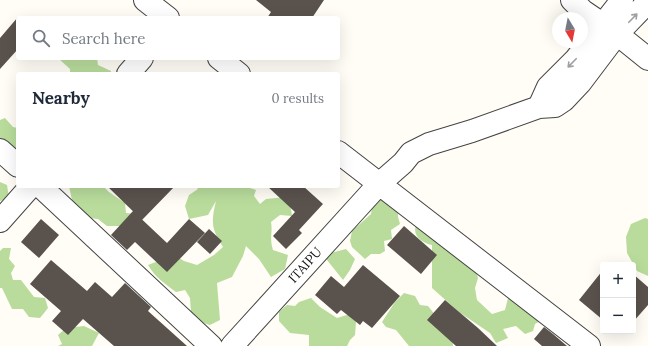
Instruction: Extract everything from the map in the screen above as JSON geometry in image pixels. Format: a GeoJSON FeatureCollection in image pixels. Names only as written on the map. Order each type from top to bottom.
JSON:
{"type":"FeatureCollection","features":[{"type":"Feature","properties":{"kind":"street"},"geometry":{"type":"LineString","coordinates":[[145,0],[165,16]]}},
{"type":"Feature","properties":{"kind":"street"},"geometry":{"type":"LineString","coordinates":[[572,0],[583,11],[610,29],[648,59]]}},
{"type":"Feature","properties":{"kind":"street"},"geometry":{"type":"LineString","coordinates":[[610,29],[622,0]]}},
{"type":"Feature","properties":{"kind":"street"},"geometry":{"type":"LineString","coordinates":[[610,29],[648,2]]}},
{"type":"Feature","properties":{"kind":"street","name":"ITAIPU"},"geometry":{"type":"LineString","coordinates":[[232,346],[379,184],[403,163],[411,153],[429,144],[472,131],[539,107],[548,87],[576,59],[610,29]]}},
{"type":"Feature","properties":{"kind":"street"},"geometry":{"type":"LineString","coordinates":[[130,72],[140,60]]}},
{"type":"Feature","properties":{"kind":"street"},"geometry":{"type":"LineString","coordinates":[[222,60],[236,72]]}},
{"type":"Feature","properties":{"kind":"street"},"geometry":{"type":"LineString","coordinates":[[0,150],[16,164]]}},
{"type":"Feature","properties":{"kind":"street"},"geometry":{"type":"LineString","coordinates":[[340,154],[589,346]]}},
{"type":"Feature","properties":{"kind":"street"},"geometry":{"type":"LineString","coordinates":[[0,221],[30,188]]}},
{"type":"Feature","properties":{"kind":"street"},"geometry":{"type":"LineString","coordinates":[[42,188],[211,346]]}},
{"type":"Feature","properties":{"kind":"green space"},"geometry":{"type":"Polygon","coordinates":[[[60,60],[97,60],[98,65],[111,72],[70,72],[70,69],[60,60]]]}},
{"type":"Feature","properties":{"kind":"green space"},"geometry":{"type":"Polygon","coordinates":[[[5,118],[13,127],[16,128],[16,149],[0,142],[0,120],[5,118]]]}},
{"type":"Feature","properties":{"kind":"green space"},"geometry":{"type":"Polygon","coordinates":[[[0,182],[7,185],[9,198],[0,201],[0,182]]]}},
{"type":"Feature","properties":{"kind":"green space"},"geometry":{"type":"Polygon","coordinates":[[[69,188],[105,188],[125,203],[126,213],[137,214],[150,228],[142,247],[119,226],[107,226],[98,219],[89,218],[72,200],[69,188]]]}},
{"type":"Feature","properties":{"kind":"green space"},"geometry":{"type":"Polygon","coordinates":[[[197,188],[250,188],[256,190],[254,196],[260,204],[266,199],[286,197],[292,216],[280,215],[271,222],[271,242],[273,250],[288,255],[285,269],[271,277],[259,259],[246,246],[243,256],[232,277],[217,283],[220,320],[210,325],[197,321],[191,312],[190,298],[185,290],[176,292],[157,277],[148,265],[176,256],[184,261],[197,265],[214,255],[223,247],[216,235],[213,225],[213,214],[216,201],[208,215],[189,219],[185,206],[189,195],[198,189],[197,188]]]}},
{"type":"Feature","properties":{"kind":"green space"},"geometry":{"type":"Polygon","coordinates":[[[382,195],[398,208],[400,224],[391,230],[392,239],[384,241],[385,251],[380,254],[371,254],[365,259],[352,247],[350,241],[352,231],[371,214],[373,201],[382,195]]]}},
{"type":"Feature","properties":{"kind":"green space"},"geometry":{"type":"Polygon","coordinates":[[[645,218],[648,219],[648,276],[637,271],[636,262],[632,262],[627,253],[626,237],[631,224],[645,218]]]}},
{"type":"Feature","properties":{"kind":"green space"},"geometry":{"type":"Polygon","coordinates":[[[416,225],[471,251],[478,278],[475,288],[477,300],[492,314],[505,310],[508,298],[523,303],[542,320],[535,324],[533,331],[525,334],[516,326],[503,329],[508,338],[496,343],[490,333],[459,312],[432,288],[432,245],[421,241],[417,236],[415,232],[416,225]]]}},
{"type":"Feature","properties":{"kind":"green space"},"geometry":{"type":"Polygon","coordinates":[[[3,248],[11,248],[9,259],[15,266],[11,273],[13,280],[21,280],[34,297],[45,298],[48,308],[40,318],[29,317],[23,309],[12,309],[2,288],[0,288],[0,251],[3,248]]]}},
{"type":"Feature","properties":{"kind":"green space"},"geometry":{"type":"Polygon","coordinates":[[[346,249],[355,259],[343,280],[323,255],[346,249]]]}},
{"type":"Feature","properties":{"kind":"green space"},"geometry":{"type":"Polygon","coordinates":[[[404,293],[415,296],[420,305],[428,306],[452,336],[453,346],[409,346],[396,330],[386,327],[382,322],[395,302],[404,293]]]}},
{"type":"Feature","properties":{"kind":"green space"},"geometry":{"type":"Polygon","coordinates":[[[311,298],[320,307],[337,318],[350,314],[356,322],[355,335],[347,346],[309,346],[309,335],[290,333],[279,321],[279,312],[287,305],[295,306],[299,302],[311,298]]]}},
{"type":"Feature","properties":{"kind":"green space"},"geometry":{"type":"Polygon","coordinates":[[[84,326],[99,333],[92,346],[58,346],[62,344],[58,335],[66,328],[84,326]]]}},
{"type":"Feature","properties":{"kind":"building"},"geometry":{"type":"Polygon","coordinates":[[[256,0],[324,0],[313,16],[268,16],[271,12],[256,0]]]}},
{"type":"Feature","properties":{"kind":"building"},"geometry":{"type":"Polygon","coordinates":[[[16,19],[16,51],[0,69],[0,38],[16,19]]]}},
{"type":"Feature","properties":{"kind":"building"},"geometry":{"type":"Polygon","coordinates":[[[109,188],[173,188],[142,220],[109,188]]]}},
{"type":"Feature","properties":{"kind":"building"},"geometry":{"type":"Polygon","coordinates":[[[269,188],[305,188],[323,204],[299,230],[302,233],[286,249],[273,236],[295,212],[269,188]]]}},
{"type":"Feature","properties":{"kind":"building"},"geometry":{"type":"Polygon","coordinates":[[[133,211],[167,243],[189,219],[205,233],[167,272],[135,242],[127,250],[111,235],[133,211]]]}},
{"type":"Feature","properties":{"kind":"building"},"geometry":{"type":"Polygon","coordinates":[[[41,219],[59,235],[39,258],[21,242],[41,219]]]}},
{"type":"Feature","properties":{"kind":"building"},"geometry":{"type":"Polygon","coordinates":[[[404,226],[437,255],[421,274],[387,245],[404,226]]]}},
{"type":"Feature","properties":{"kind":"building"},"geometry":{"type":"Polygon","coordinates":[[[209,229],[222,241],[210,254],[197,242],[209,229]]]}},
{"type":"Feature","properties":{"kind":"building"},"geometry":{"type":"Polygon","coordinates":[[[51,260],[87,291],[95,282],[112,297],[125,283],[151,307],[148,311],[187,346],[114,346],[83,319],[68,335],[52,321],[61,311],[30,284],[51,260]]]}},
{"type":"Feature","properties":{"kind":"building"},"geometry":{"type":"Polygon","coordinates":[[[363,265],[400,296],[372,328],[363,321],[360,325],[341,310],[337,314],[315,295],[331,276],[344,287],[363,265]]]}},
{"type":"Feature","properties":{"kind":"building"},"geometry":{"type":"Polygon","coordinates":[[[600,274],[600,318],[579,300],[600,274]]]}},
{"type":"Feature","properties":{"kind":"building"},"geometry":{"type":"Polygon","coordinates":[[[636,277],[648,287],[648,305],[636,319],[636,277]]]}},
{"type":"Feature","properties":{"kind":"building"},"geometry":{"type":"Polygon","coordinates":[[[445,300],[497,346],[456,346],[427,320],[445,300]]]}},
{"type":"Feature","properties":{"kind":"building"},"geometry":{"type":"Polygon","coordinates":[[[544,327],[567,346],[542,346],[534,339],[544,327]]]}}]}
